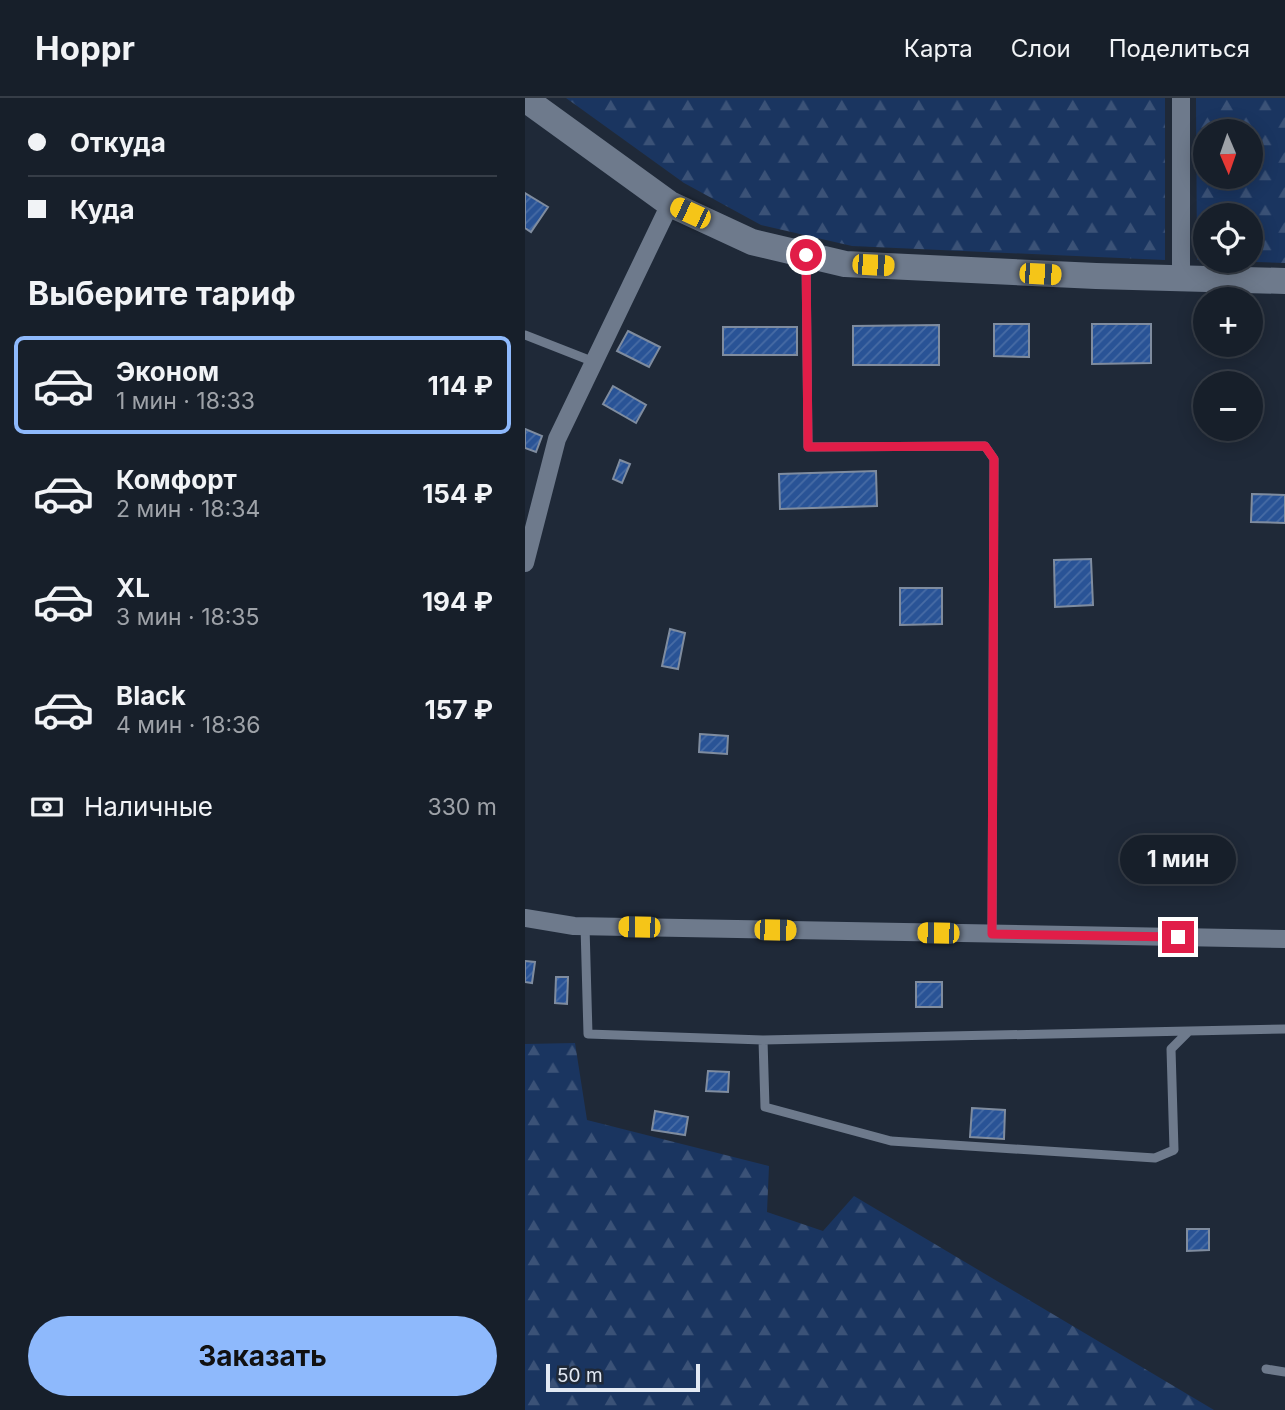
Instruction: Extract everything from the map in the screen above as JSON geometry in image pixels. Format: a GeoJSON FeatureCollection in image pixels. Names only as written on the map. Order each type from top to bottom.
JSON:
{"type":"FeatureCollection","features":[{"type":"Feature","properties":{"kind":"street"},"geometry":{"type":"LineString","coordinates":[[1181,98],[1181,278]]}},
{"type":"Feature","properties":{"kind":"street"},"geometry":{"type":"LineString","coordinates":[[525,99],[670,204],[752,242],[806,255],[845,264],[1096,276],[1285,281]]}},
{"type":"Feature","properties":{"kind":"street"},"geometry":{"type":"LineString","coordinates":[[525,563],[557,439],[670,204]]}},
{"type":"Feature","properties":{"kind":"street"},"geometry":{"type":"LineString","coordinates":[[525,918],[574,926],[1285,939]]}},
{"type":"Feature","properties":{"kind":"lane"},"geometry":{"type":"LineString","coordinates":[[806,255],[808,447],[985,446],[994,459],[992,934]]}},
{"type":"Feature","properties":{"kind":"lane"},"geometry":{"type":"LineString","coordinates":[[525,335],[594,362]]}},
{"type":"Feature","properties":{"kind":"lane"},"geometry":{"type":"LineString","coordinates":[[585,926],[588,1034],[763,1040],[1285,1029]]}},
{"type":"Feature","properties":{"kind":"lane"},"geometry":{"type":"LineString","coordinates":[[763,1040],[765,1107],[891,1141],[1155,1158],[1174,1150],[1171,1049],[1189,1031]]}},
{"type":"Feature","properties":{"kind":"lane"},"geometry":{"type":"LineString","coordinates":[[1266,1369],[1285,1372]]}},
{"type":"Feature","properties":{"kind":"green space"},"geometry":{"type":"Polygon","coordinates":[[[566,98],[1165,98],[1165,260],[852,246],[761,225],[684,183],[566,98]]]}},
{"type":"Feature","properties":{"kind":"green space"},"geometry":{"type":"Polygon","coordinates":[[[1196,98],[1285,98],[1285,263],[1263,262],[1263,203],[1197,203],[1197,189],[1263,189],[1263,119],[1196,119],[1196,98]]]}},
{"type":"Feature","properties":{"kind":"green space"},"geometry":{"type":"Polygon","coordinates":[[[575,1043],[587,1120],[769,1166],[767,1212],[823,1231],[854,1196],[1214,1410],[525,1410],[525,1044],[575,1043]]]}},
{"type":"Feature","properties":{"kind":"building"},"geometry":{"type":"Polygon","coordinates":[[[525,193],[548,207],[531,232],[525,228],[525,193]]]}},
{"type":"Feature","properties":{"kind":"building"},"geometry":{"type":"Polygon","coordinates":[[[994,324],[1029,324],[1029,357],[994,356],[994,324]]]}},
{"type":"Feature","properties":{"kind":"building"},"geometry":{"type":"Polygon","coordinates":[[[1092,324],[1151,324],[1151,363],[1092,364],[1092,324]]]}},
{"type":"Feature","properties":{"kind":"building"},"geometry":{"type":"Polygon","coordinates":[[[939,325],[939,365],[853,365],[853,326],[939,325]]]}},
{"type":"Feature","properties":{"kind":"building"},"geometry":{"type":"Polygon","coordinates":[[[723,327],[797,327],[797,355],[723,355],[723,327]]]}},
{"type":"Feature","properties":{"kind":"building"},"geometry":{"type":"Polygon","coordinates":[[[628,331],[660,347],[649,367],[617,351],[628,331]]]}},
{"type":"Feature","properties":{"kind":"building"},"geometry":{"type":"Polygon","coordinates":[[[613,386],[646,405],[636,423],[603,404],[613,386]]]}},
{"type":"Feature","properties":{"kind":"building"},"geometry":{"type":"Polygon","coordinates":[[[525,429],[542,436],[536,452],[525,448],[525,429]]]}},
{"type":"Feature","properties":{"kind":"building"},"geometry":{"type":"Polygon","coordinates":[[[620,460],[630,464],[622,483],[613,479],[620,460]]]}},
{"type":"Feature","properties":{"kind":"building"},"geometry":{"type":"Polygon","coordinates":[[[876,471],[877,506],[780,509],[779,474],[876,471]]]}},
{"type":"Feature","properties":{"kind":"building"},"geometry":{"type":"Polygon","coordinates":[[[1252,494],[1285,495],[1285,523],[1251,522],[1252,494]]]}},
{"type":"Feature","properties":{"kind":"building"},"geometry":{"type":"Polygon","coordinates":[[[1091,559],[1093,605],[1055,607],[1054,560],[1091,559]]]}},
{"type":"Feature","properties":{"kind":"building"},"geometry":{"type":"Polygon","coordinates":[[[900,588],[942,588],[942,624],[900,625],[900,588]]]}},
{"type":"Feature","properties":{"kind":"building"},"geometry":{"type":"Polygon","coordinates":[[[670,629],[685,633],[678,669],[662,666],[670,629]]]}},
{"type":"Feature","properties":{"kind":"building"},"geometry":{"type":"Polygon","coordinates":[[[700,734],[728,736],[727,754],[699,752],[700,734]]]}},
{"type":"Feature","properties":{"kind":"building"},"geometry":{"type":"Polygon","coordinates":[[[525,961],[535,962],[532,983],[525,982],[525,961]]]}},
{"type":"Feature","properties":{"kind":"building"},"geometry":{"type":"Polygon","coordinates":[[[556,977],[568,977],[567,1004],[555,1003],[556,977]]]}},
{"type":"Feature","properties":{"kind":"building"},"geometry":{"type":"Polygon","coordinates":[[[916,982],[942,982],[942,1007],[916,1007],[916,982]]]}},
{"type":"Feature","properties":{"kind":"building"},"geometry":{"type":"Polygon","coordinates":[[[708,1071],[729,1072],[728,1092],[706,1091],[708,1071]]]}},
{"type":"Feature","properties":{"kind":"building"},"geometry":{"type":"Polygon","coordinates":[[[972,1108],[1005,1110],[1004,1139],[970,1137],[972,1108]]]}},
{"type":"Feature","properties":{"kind":"building"},"geometry":{"type":"Polygon","coordinates":[[[655,1111],[688,1117],[685,1135],[652,1130],[655,1111]]]}},
{"type":"Feature","properties":{"kind":"building"},"geometry":{"type":"Polygon","coordinates":[[[1187,1229],[1209,1229],[1209,1250],[1187,1251],[1187,1229]]]}},
{"type":"Feature","properties":{"kind":"route"},"geometry":{"type":"LineString","coordinates":[[806,255],[808,447],[985,446],[994,459],[992,934],[1178,937]]}}]}
